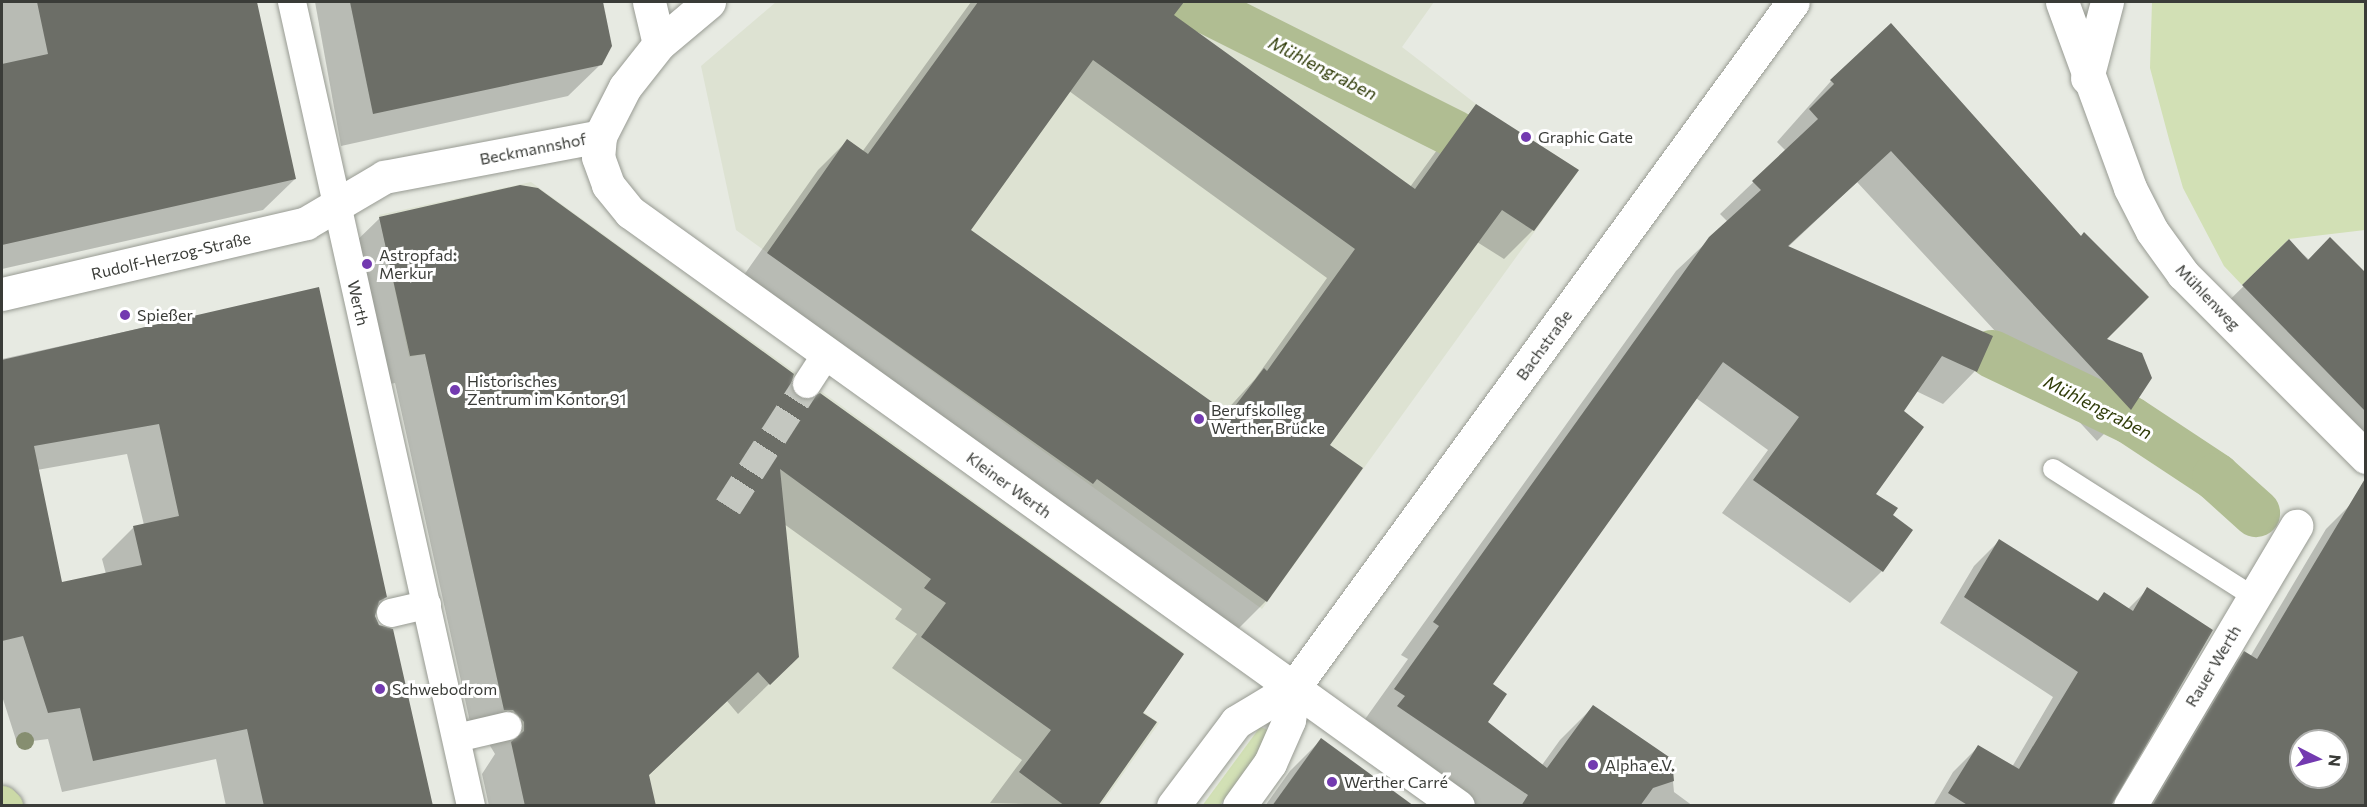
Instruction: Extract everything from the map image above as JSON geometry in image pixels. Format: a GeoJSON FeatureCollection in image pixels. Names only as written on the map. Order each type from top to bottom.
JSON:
{"type":"FeatureCollection","features":[{"type":"Feature","properties":{"kind":"main road"},"geometry":{"type":"LineString","coordinates":[[2,802],[6,806]]}},
{"type":"Feature","properties":{"kind":"street","name":"Werth"},"geometry":{"type":"LineString","coordinates":[[292,2],[471,806]]}},
{"type":"Feature","properties":{"kind":"street"},"geometry":{"type":"LineString","coordinates":[[649,2],[659,44]]}},
{"type":"Feature","properties":{"kind":"street","name":"Beckmannshof"},"geometry":{"type":"LineString","coordinates":[[337,208],[384,177],[600,136],[625,87],[659,44],[709,2]]}},
{"type":"Feature","properties":{"kind":"street","name":"Bachstraße"},"geometry":{"type":"LineString","coordinates":[[1173,806],[1236,722],[1294,687],[1793,2]]}},
{"type":"Feature","properties":{"kind":"street","name":"Mühlenweg"},"geometry":{"type":"LineString","coordinates":[[2062,2],[2087,78],[2130,188],[2152,231],[2183,274],[2366,457]]}},
{"type":"Feature","properties":{"kind":"street"},"geometry":{"type":"LineString","coordinates":[[2087,78],[2107,2]]}},
{"type":"Feature","properties":{"kind":"street","name":"Kleiner Werth"},"geometry":{"type":"LineString","coordinates":[[600,136],[598,158],[608,185],[630,212],[826,355],[1458,806]]}},
{"type":"Feature","properties":{"kind":"street","name":"Rudolf-Herzog-Straße"},"geometry":{"type":"LineString","coordinates":[[2,294],[306,224],[337,208]]}},
{"type":"Feature","properties":{"kind":"street"},"geometry":{"type":"LineString","coordinates":[[807,384],[826,355]]}},
{"type":"Feature","properties":{"kind":"street","name":"Rauer Werth"},"geometry":{"type":"LineString","coordinates":[[2130,806],[2296,526]]}},
{"type":"Feature","properties":{"kind":"street"},"geometry":{"type":"LineString","coordinates":[[391,613],[427,605]]}},
{"type":"Feature","properties":{"kind":"street","name":"Bachstraße"},"geometry":{"type":"LineString","coordinates":[[1239,806],[1270,763],[1289,720],[1294,687]]}},
{"type":"Feature","properties":{"kind":"street"},"geometry":{"type":"LineString","coordinates":[[456,738],[508,726]]}},
{"type":"Feature","properties":{"kind":"lane"},"geometry":{"type":"LineString","coordinates":[[2053,469],[2254,597]]}},
{"type":"Feature","properties":{"kind":"shaded area","name":"Berufskolleg Werther Brücke"},"geometry":{"type":"Polygon","coordinates":[[[776,2],[1434,2],[1402,47],[1480,107],[1579,170],[1262,609],[736,230],[701,66],[776,2]]]}},
{"type":"Feature","properties":{"kind":"shaded area"},"geometry":{"type":"Polygon","coordinates":[[[531,182],[1184,653],[1144,712],[1159,723],[1101,805],[525,805],[425,354],[409,357],[379,215],[531,182]]]}},
{"type":"Feature","properties":{"kind":"green space"},"geometry":{"type":"Polygon","coordinates":[[[2152,2],[2365,2],[2365,230],[2289,239],[2242,285],[2224,266],[2183,188],[2170,143],[2150,68],[2152,2]]]}},
{"type":"Feature","properties":{"kind":"green space"},"geometry":{"type":"Polygon","coordinates":[[[1260,727],[1269,730],[1268,739],[1220,805],[1202,806],[1260,727]]]}},
{"type":"Feature","properties":{"kind":"building"},"geometry":{"type":"Polygon","coordinates":[[[37,2],[257,2],[296,179],[2,245],[2,64],[48,54],[37,2]]]}},
{"type":"Feature","properties":{"kind":"building"},"geometry":{"type":"Polygon","coordinates":[[[350,2],[603,2],[612,46],[602,65],[373,114],[350,2]]]}},
{"type":"Feature","properties":{"kind":"building"},"geometry":{"type":"Polygon","coordinates":[[[978,2],[1184,2],[1174,15],[1415,189],[1476,104],[1579,170],[1534,231],[1502,210],[1330,445],[1363,468],[1267,602],[1097,479],[1093,484],[767,253],[847,139],[868,154],[978,2]],[[1093,60],[971,230],[1229,414],[1264,368],[1267,371],[1355,249],[1093,60]]]}},
{"type":"Feature","properties":{"kind":"building"},"geometry":{"type":"Polygon","coordinates":[[[1891,23],[2081,236],[2084,232],[2149,297],[2107,339],[2142,353],[2152,378],[2131,410],[1891,151],[1788,246],[1993,336],[1977,372],[1942,356],[1904,411],[1924,427],[1876,494],[1898,508],[1893,515],[1913,530],[1883,572],[1753,480],[1799,417],[1723,362],[1493,684],[1507,694],[1488,722],[1547,768],[1593,705],[1672,759],[1674,781],[1653,788],[1640,806],[1521,806],[1528,795],[1397,706],[1405,696],[1394,689],[1439,626],[1433,622],[1709,237],[1761,190],[1752,181],[1818,119],[1809,109],[1834,84],[1830,80],[1891,23]]]}},
{"type":"Feature","properties":{"kind":"building"},"geometry":{"type":"Polygon","coordinates":[[[520,185],[538,188],[794,374],[791,384],[798,397],[807,400],[820,393],[1184,654],[1143,713],[1157,722],[1098,806],[1065,806],[1019,772],[1051,730],[921,637],[946,603],[924,588],[931,579],[780,469],[799,657],[770,685],[758,672],[649,775],[656,806],[525,806],[511,742],[524,731],[524,722],[513,710],[504,710],[425,354],[410,356],[379,217],[520,185]]]}},
{"type":"Feature","properties":{"kind":"building"},"geometry":{"type":"Polygon","coordinates":[[[2330,237],[2366,273],[2366,412],[2242,285],[2289,239],[2308,260],[2330,237]]]}},
{"type":"Feature","properties":{"kind":"building"},"geometry":{"type":"Polygon","coordinates":[[[319,287],[387,597],[379,601],[375,616],[379,625],[393,629],[433,806],[264,806],[247,729],[93,761],[80,708],[48,713],[23,636],[2,641],[2,360],[319,287]],[[159,424],[34,446],[62,582],[142,565],[133,526],[179,516],[159,424]]]}},
{"type":"Feature","properties":{"kind":"building"},"geometry":{"type":"Polygon","coordinates":[[[2366,477],[2366,806],[2152,806],[2244,651],[2257,659],[2366,477]]]}},
{"type":"Feature","properties":{"kind":"building"},"geometry":{"type":"Polygon","coordinates":[[[1999,539],[2098,601],[2104,592],[2133,611],[2147,587],[2213,630],[2111,806],[1969,806],[1948,793],[1978,745],[2019,769],[2078,672],[1964,597],[1999,539]]]}},
{"type":"Feature","properties":{"kind":"building","name":"Werther Carré"},"geometry":{"type":"Polygon","coordinates":[[[1321,738],[1414,806],[1272,806],[1321,738]]]}},
{"type":"Feature","properties":{"kind":"waterway","name":"Mühlengraben"},"geometry":{"type":"LineString","coordinates":[[1191,2],[1455,134]]}},
{"type":"Feature","properties":{"kind":"waterway","name":"Mühlengraben"},"geometry":{"type":"LineString","coordinates":[[1992,354],[2130,420],[2216,477],[2256,513]]}},
{"type":"Feature","properties":{"kind":"tunnel"},"geometry":{"type":"LineString","coordinates":[[728,507],[807,384]]}},
{"type":"Feature","properties":{"kind":"place","name":"Graphic Gate"},"geometry":{"type":"Point","coordinates":[1526,137]}},
{"type":"Feature","properties":{"kind":"place","name":"Astropfad: Merkur"},"geometry":{"type":"Point","coordinates":[367,264]}},
{"type":"Feature","properties":{"kind":"place","name":"Spießer"},"geometry":{"type":"Point","coordinates":[125,315]}},
{"type":"Feature","properties":{"kind":"place","name":"Historisches Zentrum im Kontor 91"},"geometry":{"type":"Point","coordinates":[455,390]}},
{"type":"Feature","properties":{"kind":"place","name":"Berufskolleg Werther Brücke"},"geometry":{"type":"Point","coordinates":[1199,419]}},
{"type":"Feature","properties":{"kind":"place","name":"Schwebodrom"},"geometry":{"type":"Point","coordinates":[380,689]}},
{"type":"Feature","properties":{"kind":"place","name":"Alpha e.V."},"geometry":{"type":"Point","coordinates":[1593,765]}},
{"type":"Feature","properties":{"kind":"place","name":"Werther Carré"},"geometry":{"type":"Point","coordinates":[1332,782]}}]}
